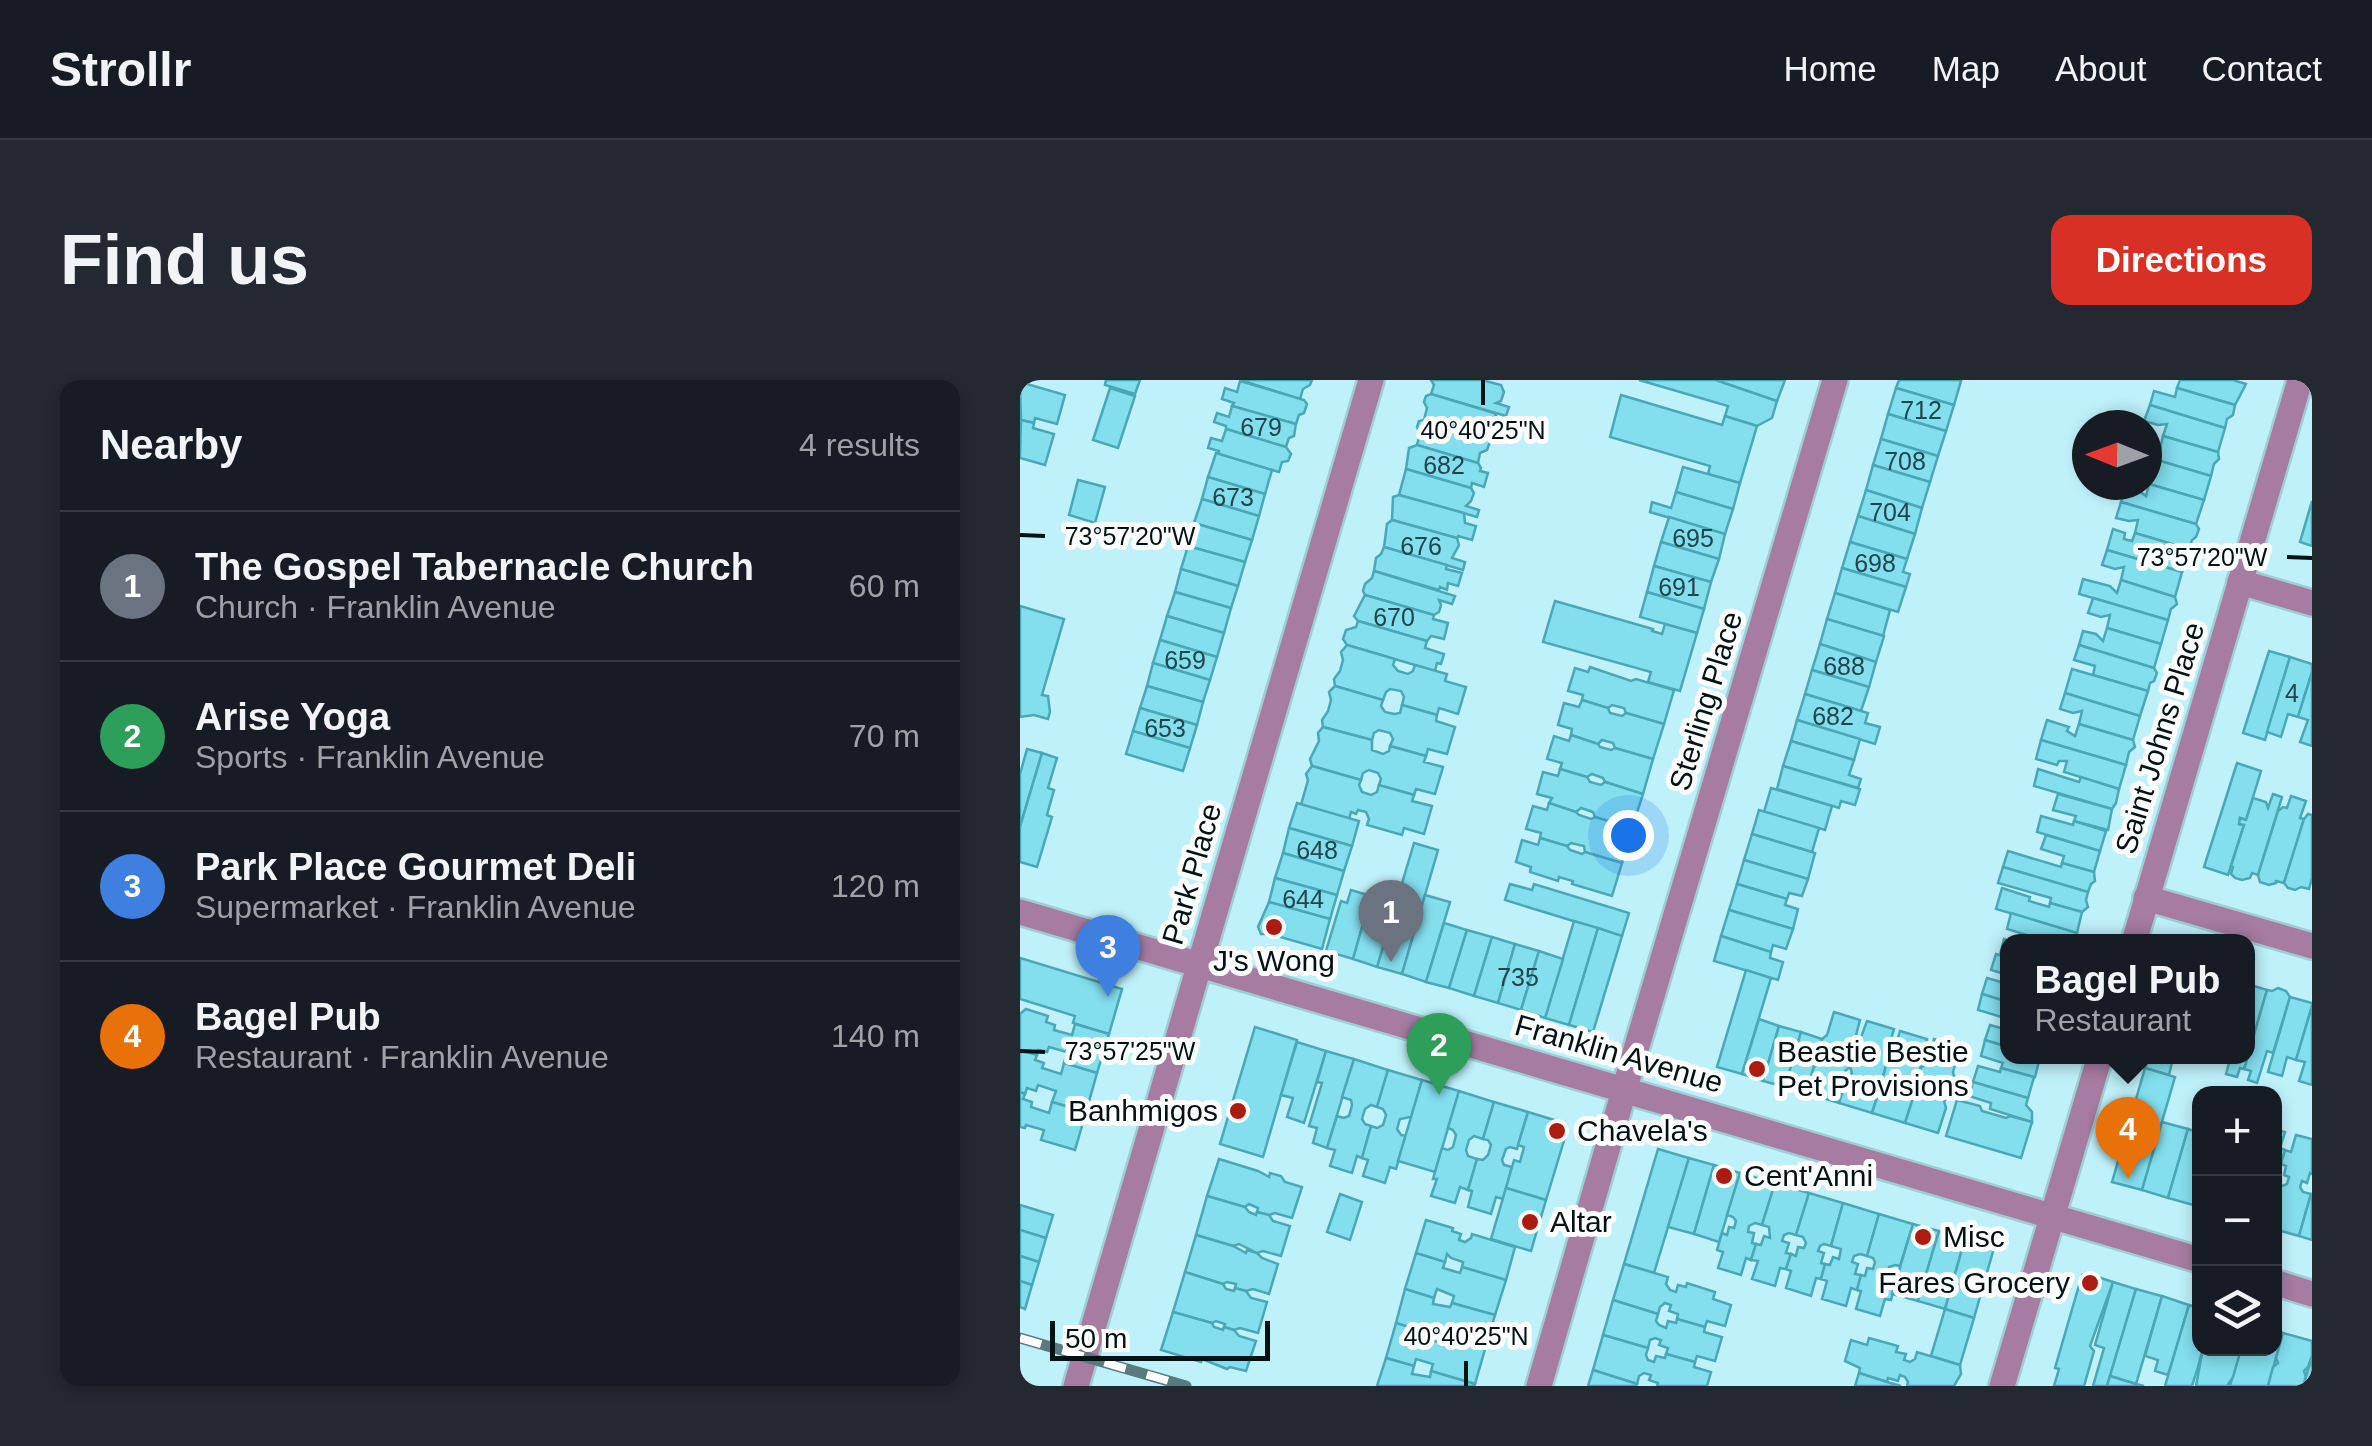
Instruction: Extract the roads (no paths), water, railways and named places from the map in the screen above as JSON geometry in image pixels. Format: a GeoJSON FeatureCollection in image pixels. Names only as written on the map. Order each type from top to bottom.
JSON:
{"type":"FeatureCollection","features":[{"type":"Feature","properties":{"kind":"street","name":"Park Place"},"geometry":{"type":"LineString","coordinates":[[1076,1386],[1371,380]]}},
{"type":"Feature","properties":{"kind":"street","name":"Sterling Place"},"geometry":{"type":"LineString","coordinates":[[1540,1386],[1835,380]]}},
{"type":"Feature","properties":{"kind":"street","name":"Saint Johns Place"},"geometry":{"type":"LineString","coordinates":[[2136,934],[2300,380]]}},
{"type":"Feature","properties":{"kind":"street"},"geometry":{"type":"LineString","coordinates":[[2240,582],[2312,603]]}},
{"type":"Feature","properties":{"kind":"street"},"geometry":{"type":"LineString","coordinates":[[2146,898],[2312,946]]}},
{"type":"Feature","properties":{"kind":"street","name":"Franklin Avenue"},"geometry":{"type":"LineString","coordinates":[[1020,912],[2192,1258]]}},
{"type":"Feature","properties":{"kind":"street"},"geometry":{"type":"LineString","coordinates":[[2002,1386],[2098,1064]]}},
{"type":"Feature","properties":{"kind":"street"},"geometry":{"type":"LineString","coordinates":[[2282,1285],[2312,1294]]}},
{"type":"Feature","properties":{"kind":"railway"},"geometry":{"type":"LineString","coordinates":[[1020,1338],[1186,1386]]}},
{"type":"Feature","properties":{"kind":"place","name":"J's Wong"},"geometry":{"type":"Point","coordinates":[1274,927]}},
{"type":"Feature","properties":{"kind":"place","name":"The Gospel Tabernacle Church"},"geometry":{"type":"Point","coordinates":[1391,962]}},
{"type":"Feature","properties":{"kind":"place","name":"Park Place Gourmet Deli"},"geometry":{"type":"Point","coordinates":[1108,997]}},
{"type":"Feature","properties":{"kind":"place","name":"Beastie Bestie Pet Provisions"},"geometry":{"type":"Point","coordinates":[1757,1069]}},
{"type":"Feature","properties":{"kind":"place","name":"Arise Yoga"},"geometry":{"type":"Point","coordinates":[1439,1095]}},
{"type":"Feature","properties":{"kind":"place","name":"Banhmigos"},"geometry":{"type":"Point","coordinates":[1238,1111]}},
{"type":"Feature","properties":{"kind":"place","name":"Chavela's"},"geometry":{"type":"Point","coordinates":[1557,1131]}},
{"type":"Feature","properties":{"kind":"place","name":"Cent'Anni"},"geometry":{"type":"Point","coordinates":[1724,1176]}},
{"type":"Feature","properties":{"kind":"place","name":"Bagel Pub"},"geometry":{"type":"Point","coordinates":[2128,1179]}},
{"type":"Feature","properties":{"kind":"place","name":"Altar"},"geometry":{"type":"Point","coordinates":[1530,1222]}},
{"type":"Feature","properties":{"kind":"place","name":"Misc"},"geometry":{"type":"Point","coordinates":[1923,1237]}},
{"type":"Feature","properties":{"kind":"place","name":"Fares Grocery"},"geometry":{"type":"Point","coordinates":[2090,1283]}}]}
